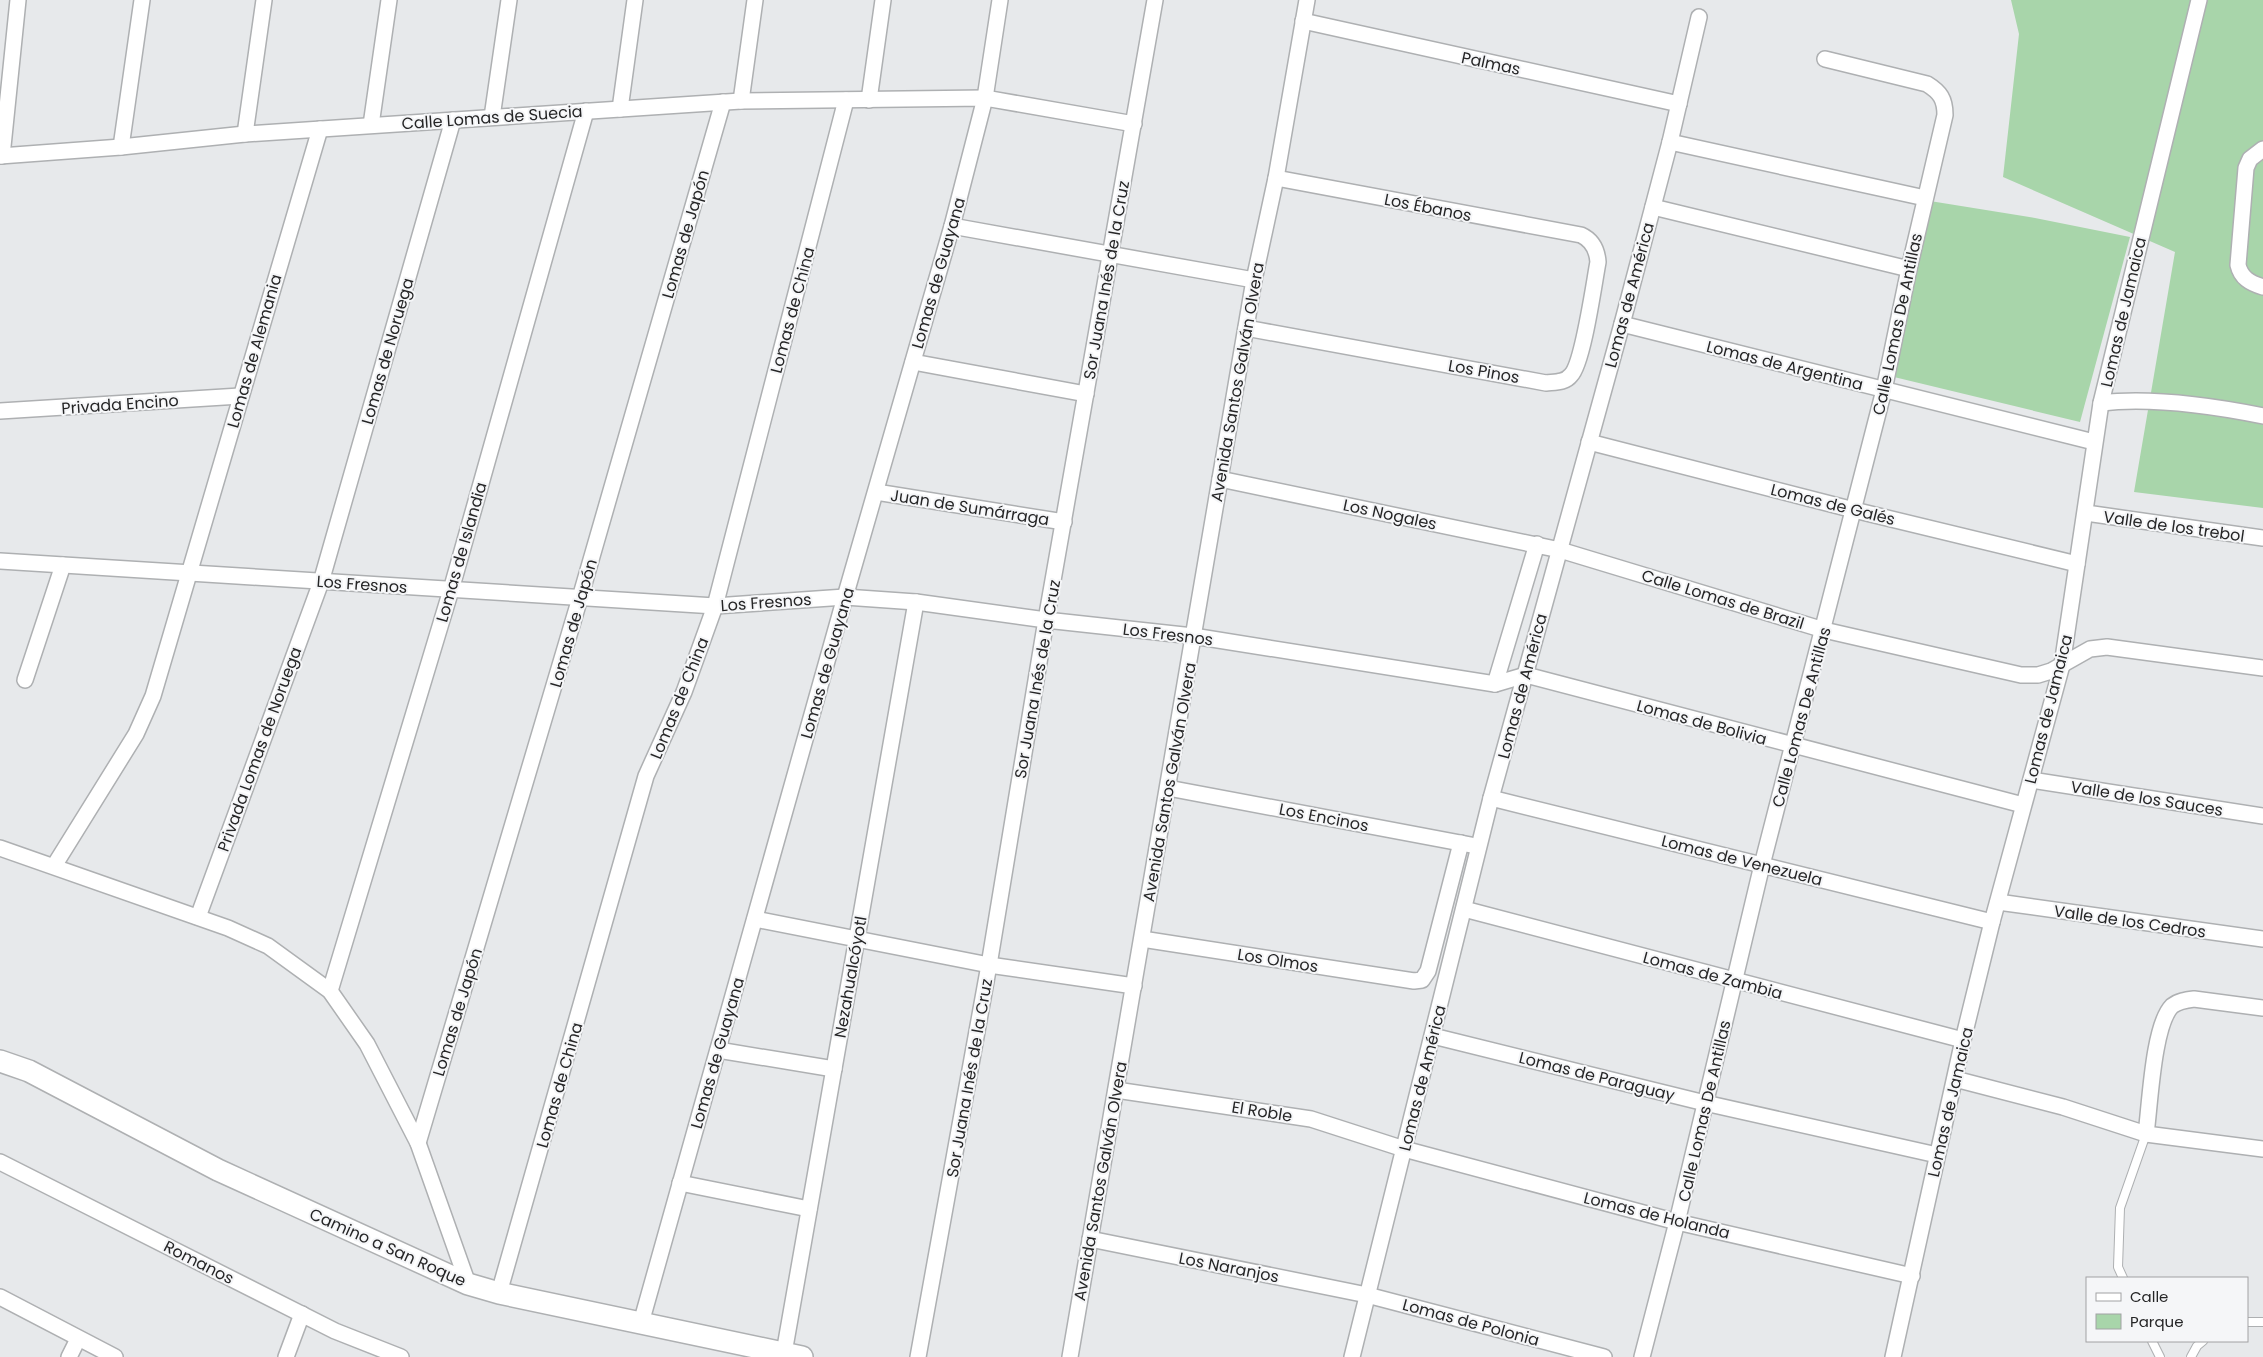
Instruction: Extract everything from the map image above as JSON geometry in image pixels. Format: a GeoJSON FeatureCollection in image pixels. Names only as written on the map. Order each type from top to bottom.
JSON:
{"type":"FeatureCollection","features":[{"type":"Feature","properties":{"kind":"street"},"geometry":{"type":"LineString","coordinates":[[1,156],[18,0]]}},
{"type":"Feature","properties":{"kind":"street"},"geometry":{"type":"LineString","coordinates":[[121,147],[142,0]]}},
{"type":"Feature","properties":{"kind":"street"},"geometry":{"type":"LineString","coordinates":[[245,134],[264,0]]}},
{"type":"Feature","properties":{"kind":"street"},"geometry":{"type":"LineString","coordinates":[[371,126],[389,0]]}},
{"type":"Feature","properties":{"kind":"street"},"geometry":{"type":"LineString","coordinates":[[492,117],[509,0]]}},
{"type":"Feature","properties":{"kind":"street"},"geometry":{"type":"LineString","coordinates":[[620,109],[635,0]]}},
{"type":"Feature","properties":{"kind":"street"},"geometry":{"type":"LineString","coordinates":[[741,101],[754,0]]}},
{"type":"Feature","properties":{"kind":"street"},"geometry":{"type":"LineString","coordinates":[[869,100],[882,0]]}},
{"type":"Feature","properties":{"kind":"street","name":"Lomas de Guayana"},"geometry":{"type":"LineString","coordinates":[[641,1323],[845,597],[952,226],[985,98],[1000,0]]}},
{"type":"Feature","properties":{"kind":"street","name":"Sor Juana Inés de la Cruz"},"geometry":{"type":"LineString","coordinates":[[918,1357],[990,965],[1046,620],[1155,0]]}},
{"type":"Feature","properties":{"kind":"street","name":"Avenida Santos Galván Olvera"},"geometry":{"type":"LineString","coordinates":[[1070,1357],[1254,280],[1276,178],[1307,0]]}},
{"type":"Feature","properties":{"kind":"street","name":"Lomas de Jamaica"},"geometry":{"type":"LineString","coordinates":[[1893,1357],[1963,1040],[1992,922],[2062,665],[2101,403],[2199,0]]}},
{"type":"Feature","properties":{"kind":"street","name":"Lomas de América"},"geometry":{"type":"LineString","coordinates":[[1352,1357],[1491,798],[1622,324],[1670,142],[1699,16]]}},
{"type":"Feature","properties":{"kind":"street","name":"Palmas"},"geometry":{"type":"LineString","coordinates":[[1303,21],[1679,104]]}},
{"type":"Feature","properties":{"kind":"street","name":"Calle Lomas De Antillas"},"geometry":{"type":"LineString","coordinates":[[1642,1357],[1677,1222],[1762,865],[1824,630],[1884,390],[1909,270],[1945,115],[1942,97],[1936,89],[1927,84],[1824,59]]}},
{"type":"Feature","properties":{"kind":"street","name":"Calle Lomas de Suecia"},"geometry":{"type":"LineString","coordinates":[[1,156],[121,147],[245,134],[741,101],[985,98],[1134,124]]}},
{"type":"Feature","properties":{"kind":"street","name":"Lomas de China"},"geometry":{"type":"LineString","coordinates":[[499,1293],[646,776],[684,692],[715,606],[846,100]]}},
{"type":"Feature","properties":{"kind":"street","name":"Lomas de Japón"},"geometry":{"type":"LineString","coordinates":[[418,1143],[580,598],[723,102]]}},
{"type":"Feature","properties":{"kind":"street","name":"Lomas de Islandia"},"geometry":{"type":"LineString","coordinates":[[330,991],[451,590],[586,111]]}},
{"type":"Feature","properties":{"kind":"street","name":"Lomas de Noruega"},"geometry":{"type":"LineString","coordinates":[[321,582],[453,120]]}},
{"type":"Feature","properties":{"kind":"street","name":"Lomas de Alemania"},"geometry":{"type":"LineString","coordinates":[[54,866],[136,734],[153,696],[191,574],[240,396],[320,129]]}},
{"type":"Feature","properties":{"kind":"street"},"geometry":{"type":"LineString","coordinates":[[1670,142],[1925,198]]}},
{"type":"Feature","properties":{"kind":"street"},"geometry":{"type":"LineString","coordinates":[[2263,149],[2250,158],[2246,168],[2238,264],[2240,273],[2245,280],[2263,287]]}},
{"type":"Feature","properties":{"kind":"street","name":"Los Ébanos"},"geometry":{"type":"LineString","coordinates":[[1276,178],[1580,235]]}},
{"type":"Feature","properties":{"kind":"street"},"geometry":{"type":"LineString","coordinates":[[1653,207],[1909,270]]}},
{"type":"Feature","properties":{"kind":"street"},"geometry":{"type":"LineString","coordinates":[[952,226],[1254,280]]}},
{"type":"Feature","properties":{"kind":"street","name":"Los Pinos"},"geometry":{"type":"LineString","coordinates":[[1246,328],[1546,383],[1562,382],[1570,376],[1579,360],[1598,262],[1597,255],[1589,239],[1580,235]]}},
{"type":"Feature","properties":{"kind":"street","name":"Lomas de Argentina"},"geometry":{"type":"LineString","coordinates":[[1622,324],[2094,442]]}},
{"type":"Feature","properties":{"kind":"street"},"geometry":{"type":"LineString","coordinates":[[913,362],[1086,394]]}},
{"type":"Feature","properties":{"kind":"street","name":"Privada Encino"},"geometry":{"type":"LineString","coordinates":[[0,412],[240,396]]}},
{"type":"Feature","properties":{"kind":"street"},"geometry":{"type":"LineString","coordinates":[[2101,403],[2120,401],[2178,405],[2233,410],[2263,416]]}},
{"type":"Feature","properties":{"kind":"street","name":"Lomas de Galés"},"geometry":{"type":"LineString","coordinates":[[1589,442],[1854,510],[2077,564]]}},
{"type":"Feature","properties":{"kind":"street","name":"Los Nogales"},"geometry":{"type":"LineString","coordinates":[[1220,479],[1560,550]]}},
{"type":"Feature","properties":{"kind":"street","name":"Juan de Sumárraga"},"geometry":{"type":"LineString","coordinates":[[876,492],[1064,522]]}},
{"type":"Feature","properties":{"kind":"street","name":"Valle de los trebol"},"geometry":{"type":"LineString","coordinates":[[2086,513],[2263,538]]}},
{"type":"Feature","properties":{"kind":"street"},"geometry":{"type":"LineString","coordinates":[[1494,684],[1537,544]]}},
{"type":"Feature","properties":{"kind":"street","name":"Calle Lomas de Brazil"},"geometry":{"type":"LineString","coordinates":[[1560,550],[1824,630],[2021,675],[2038,675],[2062,665],[2090,649],[2107,648],[2263,668]]}},
{"type":"Feature","properties":{"kind":"street","name":"Los Fresnos"},"geometry":{"type":"LineString","coordinates":[[0,561],[715,606],[845,597],[916,602],[1046,620],[1193,636],[1494,684],[1526,675]]}},
{"type":"Feature","properties":{"kind":"street"},"geometry":{"type":"LineString","coordinates":[[25,680],[63,566]]}},
{"type":"Feature","properties":{"kind":"street","name":"Privada Lomas de Noruega"},"geometry":{"type":"LineString","coordinates":[[198,917],[321,582]]}},
{"type":"Feature","properties":{"kind":"street","name":"Nezahualcóyotl"},"geometry":{"type":"LineString","coordinates":[[793,1355],[809,1209],[916,602]]}},
{"type":"Feature","properties":{"kind":"street","name":"Lomas de Bolivia"},"geometry":{"type":"LineString","coordinates":[[1526,675],[2023,805]]}},
{"type":"Feature","properties":{"kind":"street","name":"Valle de los Sauces"},"geometry":{"type":"LineString","coordinates":[[2031,780],[2263,816]]}},
{"type":"Feature","properties":{"kind":"street","name":"Los Encinos"},"geometry":{"type":"LineString","coordinates":[[1168,788],[1480,847]]}},
{"type":"Feature","properties":{"kind":"street","name":"Lomas de Venezuela"},"geometry":{"type":"LineString","coordinates":[[1491,798],[1992,922]]}},
{"type":"Feature","properties":{"kind":"street","name":"Los Olmos"},"geometry":{"type":"LineString","coordinates":[[1142,939],[1414,981],[1422,980],[1428,971],[1461,843]]}},
{"type":"Feature","properties":{"kind":"street"},"geometry":{"type":"LineString","coordinates":[[0,848],[198,917],[268,946],[330,991],[367,1044],[418,1143],[468,1284]]}},
{"type":"Feature","properties":{"kind":"street","name":"Valle de los Cedros"},"geometry":{"type":"LineString","coordinates":[[1998,902],[2263,939]]}},
{"type":"Feature","properties":{"kind":"street","name":"Lomas de Zambia"},"geometry":{"type":"LineString","coordinates":[[1464,909],[1735,982],[1963,1040]]}},
{"type":"Feature","properties":{"kind":"street"},"geometry":{"type":"LineString","coordinates":[[755,919],[990,965],[1134,986]]}},
{"type":"Feature","properties":{"kind":"street"},"geometry":{"type":"LineString","coordinates":[[2146,1134],[2158,1038],[2164,1017],[2172,1006],[2183,1000],[2194,999],[2263,1008]]}},
{"type":"Feature","properties":{"kind":"street","name":"Lomas de Paraguay"},"geometry":{"type":"LineString","coordinates":[[1433,1036],[1705,1103],[1937,1155]]}},
{"type":"Feature","properties":{"kind":"street"},"geometry":{"type":"LineString","coordinates":[[718,1050],[834,1069]]}},
{"type":"Feature","properties":{"kind":"street","name":"Camino a San Roque"},"geometry":{"type":"LineString","coordinates":[[0,1061],[29,1071],[218,1170],[468,1284],[499,1293],[793,1355]]}},
{"type":"Feature","properties":{"kind":"street"},"geometry":{"type":"LineString","coordinates":[[1955,1079],[2063,1108],[2146,1134],[2263,1149]]}},
{"type":"Feature","properties":{"kind":"street","name":"El Roble"},"geometry":{"type":"LineString","coordinates":[[1116,1090],[1311,1119],[1404,1149]]}},
{"type":"Feature","properties":{"kind":"street","name":"Lomas de Holanda"},"geometry":{"type":"LineString","coordinates":[[1404,1149],[1677,1222],[1912,1276]]}},
{"type":"Feature","properties":{"kind":"street","name":"Romanos"},"geometry":{"type":"LineString","coordinates":[[0,1162],[335,1331],[401,1357]]}},
{"type":"Feature","properties":{"kind":"street"},"geometry":{"type":"LineString","coordinates":[[680,1183],[809,1209]]}},
{"type":"Feature","properties":{"kind":"street","name":"Los Naranjos"},"geometry":{"type":"LineString","coordinates":[[1090,1239],[1367,1295]]}},
{"type":"Feature","properties":{"kind":"street","name":"Lomas de Polonia"},"geometry":{"type":"LineString","coordinates":[[1367,1295],[1604,1357]]}},
{"type":"Feature","properties":{"kind":"street"},"geometry":{"type":"LineString","coordinates":[[0,1297],[115,1357]]}},
{"type":"Feature","properties":{"kind":"street"},"geometry":{"type":"LineString","coordinates":[[286,1357],[302,1314]]}},
{"type":"Feature","properties":{"kind":"street"},"geometry":{"type":"LineString","coordinates":[[69,1357],[78,1339]]}},
{"type":"Feature","properties":{"kind":"lane"},"geometry":{"type":"LineString","coordinates":[[2122,1277],[2118,1268],[2120,1208],[2146,1134]]}},
{"type":"Feature","properties":{"kind":"lane"},"geometry":{"type":"LineString","coordinates":[[2248,1322],[2263,1322]]}},
{"type":"Feature","properties":{"kind":"lane"},"geometry":{"type":"LineString","coordinates":[[2152,1342],[2160,1357]]}},
{"type":"Feature","properties":{"kind":"lane"},"geometry":{"type":"LineString","coordinates":[[2191,1357],[2196,1346],[2202,1342]]}},
{"type":"Feature","properties":{"kind":"green space"},"geometry":{"type":"Polygon","coordinates":[[[2011,0],[2263,0],[2263,508],[2134,492],[2175,252],[2003,177],[2019,34],[2011,0]]]}},
{"type":"Feature","properties":{"kind":"green space"},"geometry":{"type":"Polygon","coordinates":[[[1930,201],[2035,218],[2130,237],[2080,422],[1894,377],[1930,201]]]}}]}
